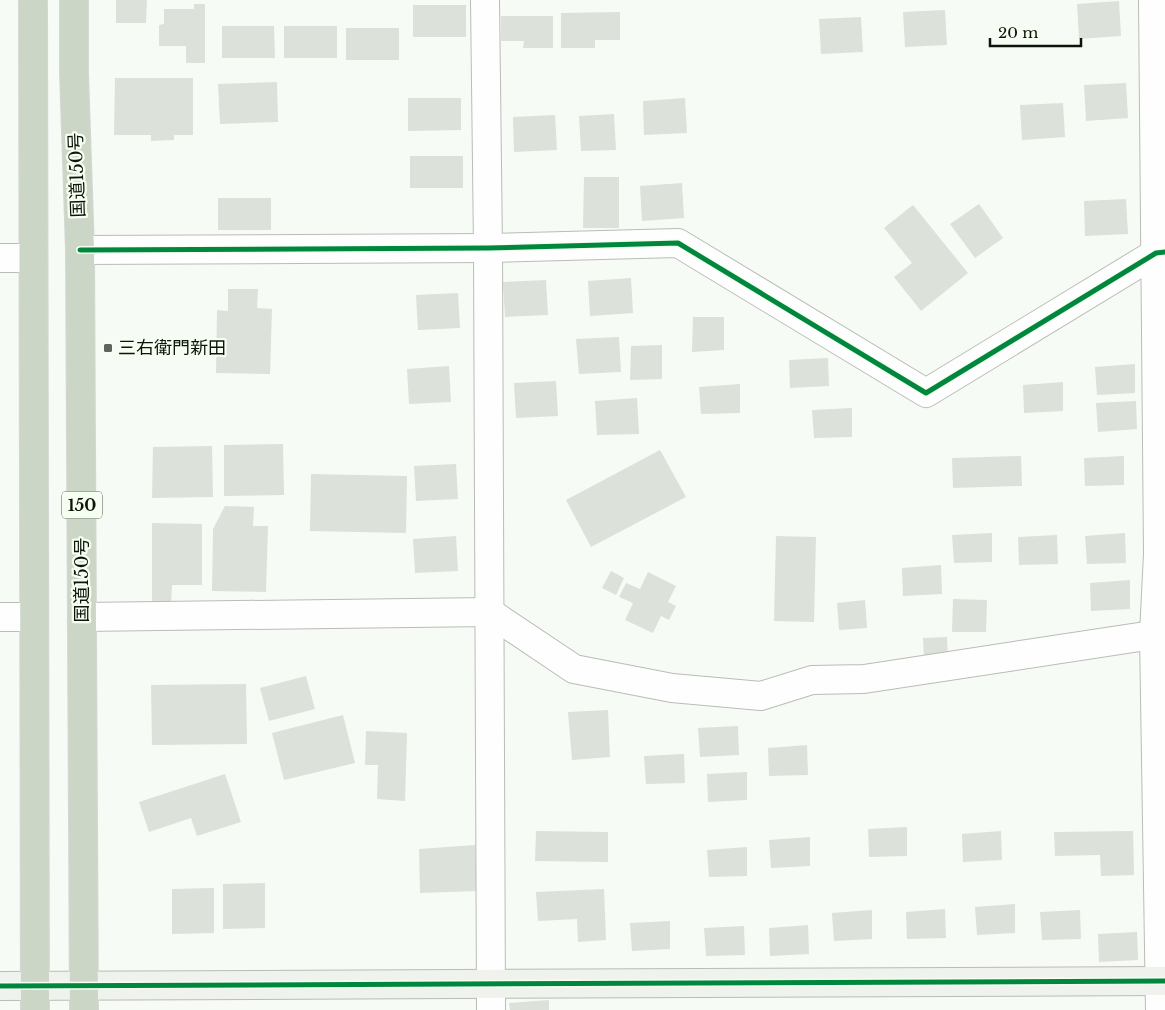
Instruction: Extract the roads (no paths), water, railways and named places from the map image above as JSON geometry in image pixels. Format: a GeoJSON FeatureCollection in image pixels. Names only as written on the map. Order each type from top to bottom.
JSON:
{"type":"FeatureCollection","features":[{"type":"Feature","properties":{"kind":"highway"},"geometry":{"type":"LineString","coordinates":[[33,0],[35,998]]}},
{"type":"Feature","properties":{"kind":"highway","name":"国道150号"},"geometry":{"type":"LineString","coordinates":[[74,0],[74,73],[80,250],[84,998]]}},
{"type":"Feature","properties":{"kind":"street"},"geometry":{"type":"LineString","coordinates":[[484,0],[488,248],[491,997]]}},
{"type":"Feature","properties":{"kind":"street"},"geometry":{"type":"LineString","coordinates":[[1153,0],[1160,253],[1158,554],[1162,981],[1160,1010]]}},
{"type":"Feature","properties":{"kind":"street"},"geometry":{"type":"LineString","coordinates":[[80,250],[488,248],[678,243],[926,393],[1160,253]]}},
{"type":"Feature","properties":{"kind":"street"},"geometry":{"type":"LineString","coordinates":[[0,258],[33,258]]}},
{"type":"Feature","properties":{"kind":"street"},"geometry":{"type":"LineString","coordinates":[[82,617],[489,612],[574,669],[672,688],[762,696],[812,680],[864,679],[1159,634]]}},
{"type":"Feature","properties":{"kind":"street"},"geometry":{"type":"LineString","coordinates":[[0,617],[34,617]]}},
{"type":"Feature","properties":{"kind":"street"},"geometry":{"type":"LineString","coordinates":[[0,986],[35,998],[491,997],[1162,981]]}},
{"type":"Feature","properties":{"kind":"place","name":"三右衛門新田"},"geometry":{"type":"Point","coordinates":[108,348]}}]}
